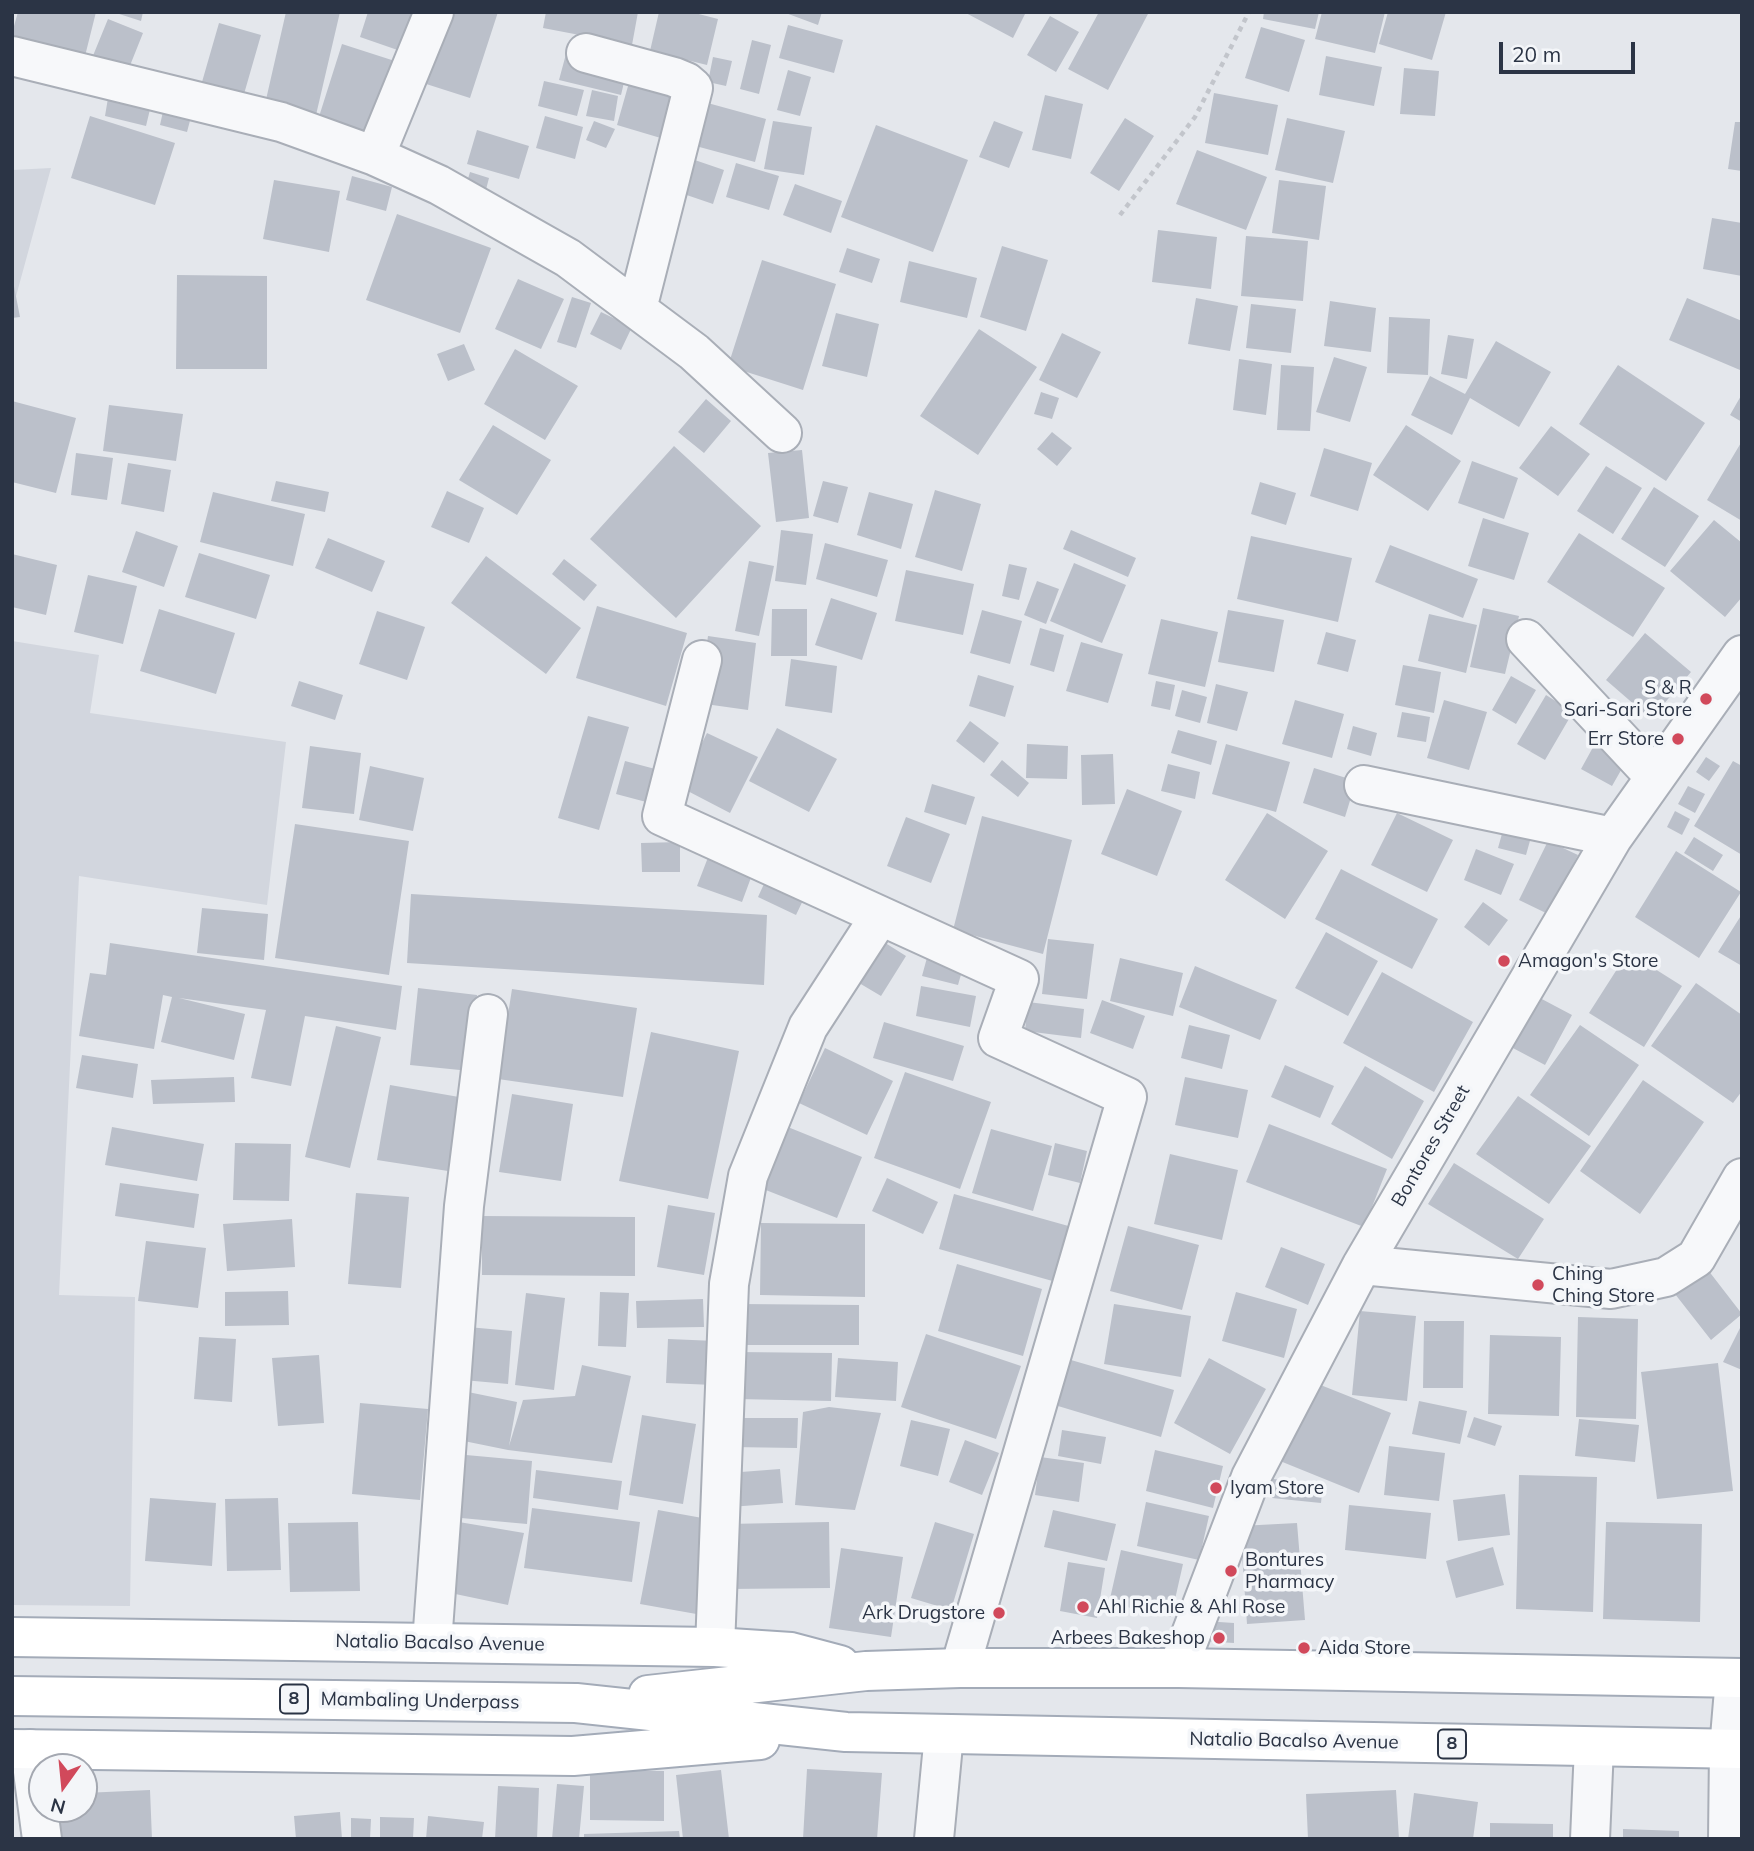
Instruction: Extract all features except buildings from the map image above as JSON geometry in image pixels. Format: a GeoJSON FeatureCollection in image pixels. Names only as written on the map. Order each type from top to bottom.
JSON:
{"type":"FeatureCollection","features":[{"type":"Feature","properties":{"kind":"main road","name":"Natalio Bacalso Avenue"},"geometry":{"type":"LineString","coordinates":[[12,1637],[715,1647],[791,1653],[866,1671]]}},
{"type":"Feature","properties":{"kind":"main road","name":"Natalio Bacalso Avenue"},"geometry":{"type":"LineString","coordinates":[[576,1703],[866,1671],[960,1668],[1178,1668],[1738,1678]]}},
{"type":"Feature","properties":{"kind":"main road","name":"Mambaling Underpass"},"geometry":{"type":"LineString","coordinates":[[12,1696],[576,1703]]}},
{"type":"Feature","properties":{"kind":"main road","name":"Natalio Bacalso Avenue"},"geometry":{"type":"LineString","coordinates":[[576,1703],[846,1732],[1735,1749]]}},
{"type":"Feature","properties":{"kind":"main road","name":"Natalio Bacalso Avenue"},"geometry":{"type":"LineString","coordinates":[[21,1749],[573,1756],[846,1732]]}},
{"type":"Feature","properties":{"kind":"street"},"geometry":{"type":"LineString","coordinates":[[376,156],[434,12]]}},
{"type":"Feature","properties":{"kind":"street"},"geometry":{"type":"LineString","coordinates":[[586,52],[674,77],[693,88],[637,309]]}},
{"type":"Feature","properties":{"kind":"street"},"geometry":{"type":"LineString","coordinates":[[12,56],[281,122],[376,156],[439,185],[568,258],[694,352],[782,433]]}},
{"type":"Feature","properties":{"kind":"street"},"geometry":{"type":"LineString","coordinates":[[1526,639],[1655,776]]}},
{"type":"Feature","properties":{"kind":"street","name":"Bontores Street"},"geometry":{"type":"LineString","coordinates":[[1178,1668],[1251,1477],[1362,1265],[1613,837],[1742,655]]}},
{"type":"Feature","properties":{"kind":"street"},"geometry":{"type":"LineString","coordinates":[[702,660],[663,816],[1019,979],[998,1038],[1128,1097],[960,1668]]}},
{"type":"Feature","properties":{"kind":"street"},"geometry":{"type":"LineString","coordinates":[[1364,785],[1613,837]]}},
{"type":"Feature","properties":{"kind":"street"},"geometry":{"type":"LineString","coordinates":[[715,1647],[729,1284],[748,1176],[808,1027],[880,916]]}},
{"type":"Feature","properties":{"kind":"street"},"geometry":{"type":"LineString","coordinates":[[432,1643],[464,1206],[488,1014]]}},
{"type":"Feature","properties":{"kind":"street"},"geometry":{"type":"LineString","coordinates":[[1362,1265],[1611,1289],[1666,1277],[1696,1258],[1742,1178]]}},
{"type":"Feature","properties":{"kind":"street"},"geometry":{"type":"LineString","coordinates":[[1728,1839],[1738,1678]]}},
{"type":"Feature","properties":{"kind":"street"},"geometry":{"type":"LineString","coordinates":[[934,1839],[944,1734]]}},
{"type":"Feature","properties":{"kind":"street"},"geometry":{"type":"LineString","coordinates":[[1590,1839],[1594,1746]]}},
{"type":"Feature","properties":{"kind":"street"},"geometry":{"type":"LineString","coordinates":[[21,1749],[42,1839]]}},
{"type":"Feature","properties":{"kind":"path"},"geometry":{"type":"LineString","coordinates":[[1120,215],[1195,117],[1249,12]]}},
{"type":"Feature","properties":{"kind":"shaded area"},"geometry":{"type":"Polygon","coordinates":[[[51,168],[12,311],[12,170],[51,168]]]}},
{"type":"Feature","properties":{"kind":"shaded area"},"geometry":{"type":"Polygon","coordinates":[[[12,641],[99,655],[90,713],[286,742],[267,905],[79,876],[59,1295],[135,1297],[130,1606],[12,1605],[12,641]]]}},
{"type":"Feature","properties":{"kind":"place","name":"S & R Sari-Sari Store"},"geometry":{"type":"Point","coordinates":[1706,699]}},
{"type":"Feature","properties":{"kind":"place","name":"Err Store"},"geometry":{"type":"Point","coordinates":[1678,739]}},
{"type":"Feature","properties":{"kind":"place","name":"Amagon's Store"},"geometry":{"type":"Point","coordinates":[1504,961]}},
{"type":"Feature","properties":{"kind":"place","name":"Ching Ching Store"},"geometry":{"type":"Point","coordinates":[1538,1285]}},
{"type":"Feature","properties":{"kind":"place","name":"Iyam Store"},"geometry":{"type":"Point","coordinates":[1216,1488]}},
{"type":"Feature","properties":{"kind":"place","name":"Bontures Pharmacy"},"geometry":{"type":"Point","coordinates":[1231,1571]}},
{"type":"Feature","properties":{"kind":"place","name":"Ahl Richie & Ahl Rose"},"geometry":{"type":"Point","coordinates":[1083,1607]}},
{"type":"Feature","properties":{"kind":"place","name":"Ark Drugstore"},"geometry":{"type":"Point","coordinates":[999,1613]}},
{"type":"Feature","properties":{"kind":"place","name":"Arbees Bakeshop"},"geometry":{"type":"Point","coordinates":[1219,1638]}},
{"type":"Feature","properties":{"kind":"place","name":"Aida Store"},"geometry":{"type":"Point","coordinates":[1304,1648]}}]}
